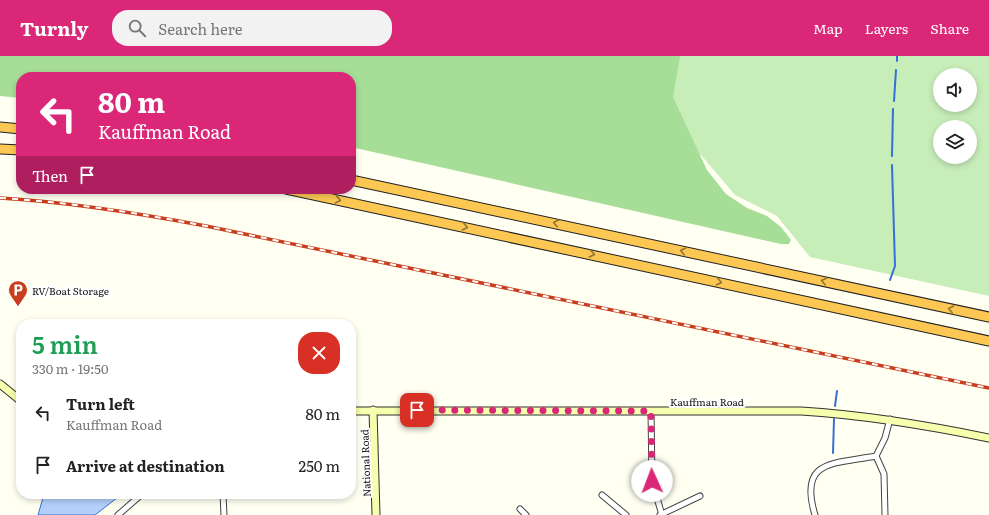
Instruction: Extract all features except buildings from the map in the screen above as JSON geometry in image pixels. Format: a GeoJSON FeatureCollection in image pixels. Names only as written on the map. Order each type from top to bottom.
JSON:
{"type":"FeatureCollection","features":[{"type":"Feature","properties":{"kind":"highway"},"geometry":{"type":"LineString","coordinates":[[0,127],[16,129]]}},
{"type":"Feature","properties":{"kind":"highway"},"geometry":{"type":"LineString","coordinates":[[0,148],[16,150]]}},
{"type":"Feature","properties":{"kind":"highway"},"geometry":{"type":"LineString","coordinates":[[356,181],[989,317]]}},
{"type":"Feature","properties":{"kind":"highway"},"geometry":{"type":"LineString","coordinates":[[309,194],[989,341]]}},
{"type":"Feature","properties":{"kind":"street"},"geometry":{"type":"LineString","coordinates":[[0,384],[16,397]]}},
{"type":"Feature","properties":{"kind":"street","name":"National Road"},"geometry":{"type":"LineString","coordinates":[[373,410],[376,515]]}},
{"type":"Feature","properties":{"kind":"street","name":"Kauffman Road"},"geometry":{"type":"LineString","coordinates":[[356,411],[801,411],[890,419],[989,438]]}},
{"type":"Feature","properties":{"kind":"street"},"geometry":{"type":"LineString","coordinates":[[651,411],[652,481],[661,515],[700,496]]}},
{"type":"Feature","properties":{"kind":"street"},"geometry":{"type":"LineString","coordinates":[[876,456],[885,438],[890,419]]}},
{"type":"Feature","properties":{"kind":"street"},"geometry":{"type":"LineString","coordinates":[[815,515],[809,489],[811,482],[820,470],[833,463],[876,456]]}},
{"type":"Feature","properties":{"kind":"street"},"geometry":{"type":"LineString","coordinates":[[876,456],[884,474],[885,515]]}},
{"type":"Feature","properties":{"kind":"street"},"geometry":{"type":"LineString","coordinates":[[602,495],[626,515]]}},
{"type":"Feature","properties":{"kind":"street"},"geometry":{"type":"LineString","coordinates":[[118,515],[136,499]]}},
{"type":"Feature","properties":{"kind":"street"},"geometry":{"type":"LineString","coordinates":[[223,499],[224,515]]}},
{"type":"Feature","properties":{"kind":"street"},"geometry":{"type":"LineString","coordinates":[[520,510],[526,515]]}},
{"type":"Feature","properties":{"kind":"green space"},"geometry":{"type":"Polygon","coordinates":[[[0,56],[680,56],[673,97],[707,170],[726,194],[747,208],[767,216],[781,227],[791,240],[789,244],[781,244],[356,148],[356,72],[16,72],[16,98],[0,96],[0,56]]]}},
{"type":"Feature","properties":{"kind":"green space"},"geometry":{"type":"Polygon","coordinates":[[[616,56],[989,56],[989,296],[810,257],[777,216],[735,195],[701,155],[605,137],[616,56]]]}},
{"type":"Feature","properties":{"kind":"water"},"geometry":{"type":"Polygon","coordinates":[[[43,499],[116,499],[95,515],[38,515],[43,499]]]}},
{"type":"Feature","properties":{"kind":"waterway"},"geometry":{"type":"LineString","coordinates":[[897,56],[897,61]]}},
{"type":"Feature","properties":{"kind":"waterway"},"geometry":{"type":"LineString","coordinates":[[894,101],[896,70]]}},
{"type":"Feature","properties":{"kind":"waterway"},"geometry":{"type":"LineString","coordinates":[[892,156],[893,109]]}},
{"type":"Feature","properties":{"kind":"waterway"},"geometry":{"type":"LineString","coordinates":[[890,280],[895,266],[892,165]]}},
{"type":"Feature","properties":{"kind":"waterway"},"geometry":{"type":"LineString","coordinates":[[835,406],[837,391]]}},
{"type":"Feature","properties":{"kind":"waterway"},"geometry":{"type":"LineString","coordinates":[[833,453],[834,419]]}},
{"type":"Feature","properties":{"kind":"railway"},"geometry":{"type":"LineString","coordinates":[[0,198],[52,202],[206,226],[989,388]]}},
{"type":"Feature","properties":{"kind":"place","name":"RV/Boat Storage"},"geometry":{"type":"Point","coordinates":[18,307]}},
{"type":"Feature","properties":{"kind":"route"},"geometry":{"type":"LineString","coordinates":[[417,410],[651,411],[652,481]]}}]}
